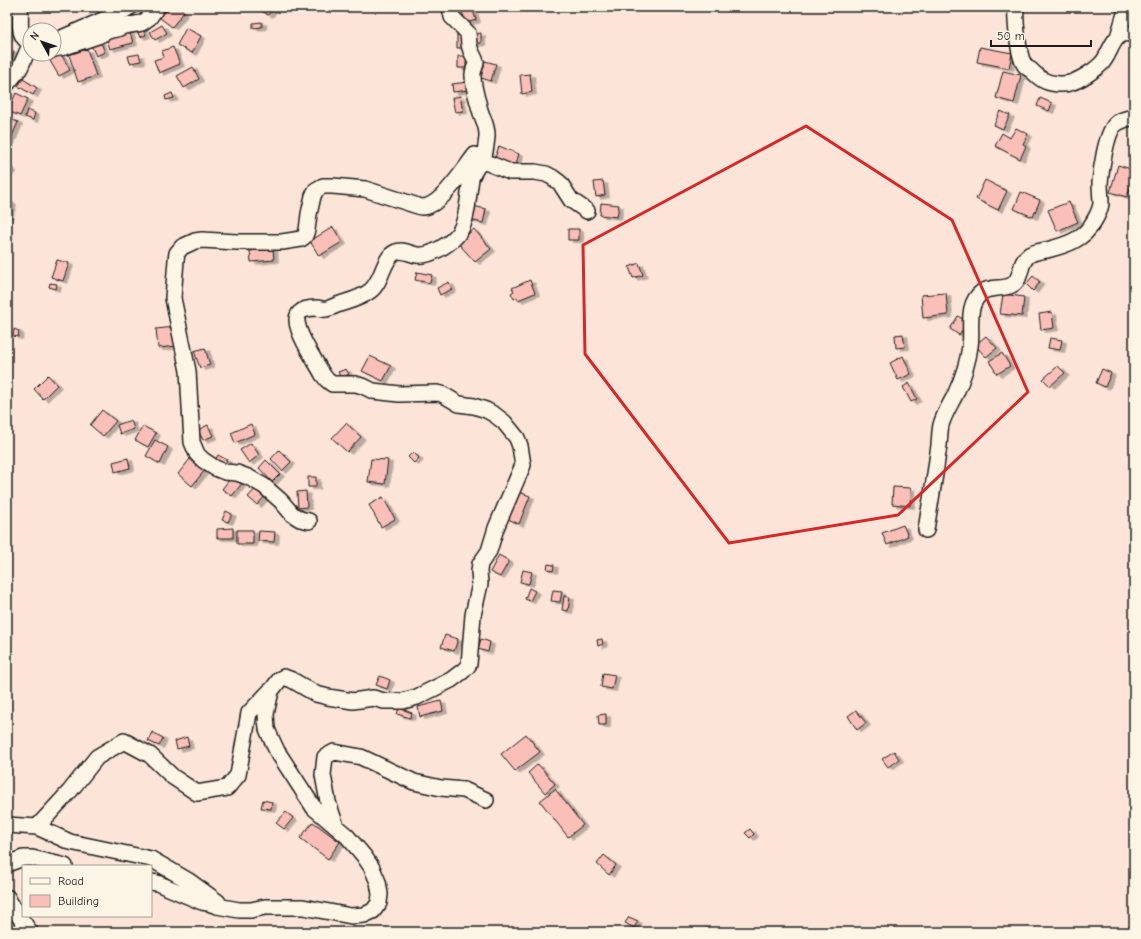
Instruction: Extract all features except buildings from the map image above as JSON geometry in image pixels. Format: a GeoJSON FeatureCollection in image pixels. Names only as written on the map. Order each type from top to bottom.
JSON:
{"type":"FeatureCollection","features":[{"type":"Feature","properties":{"kind":"street"},"geometry":{"type":"LineString","coordinates":[[20,7],[22,34]]}},
{"type":"Feature","properties":{"kind":"street"},"geometry":{"type":"LineString","coordinates":[[62,38],[130,7]]}},
{"type":"Feature","properties":{"kind":"street"},"geometry":{"type":"LineString","coordinates":[[62,48],[124,26],[142,23],[149,18],[157,7]]}},
{"type":"Feature","properties":{"kind":"street"},"geometry":{"type":"LineString","coordinates":[[37,827],[70,791],[96,757],[124,741],[150,755],[173,777],[197,793],[227,788],[238,775],[249,713],[271,691],[280,679],[284,677],[316,694],[328,697],[352,701],[373,698],[384,701],[403,700],[417,697],[451,680],[463,671],[469,664],[473,615],[480,584],[480,564],[488,551],[496,528],[523,465],[517,438],[504,422],[495,415],[480,408],[459,404],[442,394],[399,394],[373,391],[356,384],[332,384],[323,375],[301,336],[297,321],[298,315],[303,310],[317,308],[327,310],[353,300],[370,291],[380,278],[389,257],[396,252],[408,252],[417,256],[433,253],[454,239],[464,224],[472,175],[483,158],[485,152],[487,130],[479,109],[474,83],[473,71],[476,65],[476,59],[469,45],[468,33],[452,17],[450,7]]}},
{"type":"Feature","properties":{"kind":"street"},"geometry":{"type":"LineString","coordinates":[[1016,7],[1020,52],[1024,64],[1043,80],[1058,84],[1070,83],[1086,75],[1102,63],[1118,37],[1127,7]]}},
{"type":"Feature","properties":{"kind":"street"},"geometry":{"type":"LineString","coordinates":[[1118,37],[1126,34],[1134,35]]}},
{"type":"Feature","properties":{"kind":"street"},"geometry":{"type":"LineString","coordinates":[[7,84],[20,68],[22,62]]}},
{"type":"Feature","properties":{"kind":"street"},"geometry":{"type":"LineString","coordinates":[[926,530],[939,451],[941,426],[956,395],[968,359],[971,337],[970,316],[974,304],[983,292],[1011,286],[1016,282],[1023,262],[1031,254],[1058,247],[1083,236],[1094,222],[1101,204],[1100,185],[1102,164],[1110,132],[1116,124],[1134,117]]}},
{"type":"Feature","properties":{"kind":"street"},"geometry":{"type":"LineString","coordinates":[[309,520],[292,514],[281,500],[264,486],[248,477],[237,473],[225,472],[215,468],[196,454],[192,442],[188,371],[173,298],[176,260],[178,253],[182,247],[189,243],[202,240],[282,242],[301,239],[305,236],[307,230],[313,196],[316,190],[323,186],[365,189],[425,207],[431,205],[448,190],[478,151],[487,136]]}},
{"type":"Feature","properties":{"kind":"street"},"geometry":{"type":"LineString","coordinates":[[483,158],[494,166],[510,172],[535,172],[552,177],[560,183],[571,200],[587,211]]}},
{"type":"Feature","properties":{"kind":"street"},"geometry":{"type":"LineString","coordinates":[[152,882],[202,902],[239,910],[251,910],[265,907],[303,907],[351,916],[364,915],[373,911],[378,903],[380,894],[378,882],[364,856],[347,836],[314,808],[277,751],[267,729],[266,714],[271,691]]}},
{"type":"Feature","properties":{"kind":"street"},"geometry":{"type":"LineString","coordinates":[[336,826],[328,802],[324,774],[325,757],[334,752],[361,757],[414,782],[441,788],[464,790],[486,800]]}},
{"type":"Feature","properties":{"kind":"street"},"geometry":{"type":"LineString","coordinates":[[7,825],[37,827],[70,842],[151,859],[189,881],[227,908]]}},
{"type":"Feature","properties":{"kind":"street"},"geometry":{"type":"LineString","coordinates":[[7,864],[23,858],[32,858],[61,865]]}},
{"type":"Feature","properties":{"kind":"street"},"geometry":{"type":"LineString","coordinates":[[7,897],[30,932]]}},
{"type":"Feature","properties":{"kind":"highlighted area"},"geometry":{"type":"Polygon","coordinates":[[[806,126],[952,220],[1028,392],[898,515],[729,543],[585,354],[583,245],[806,126]]]}}]}
